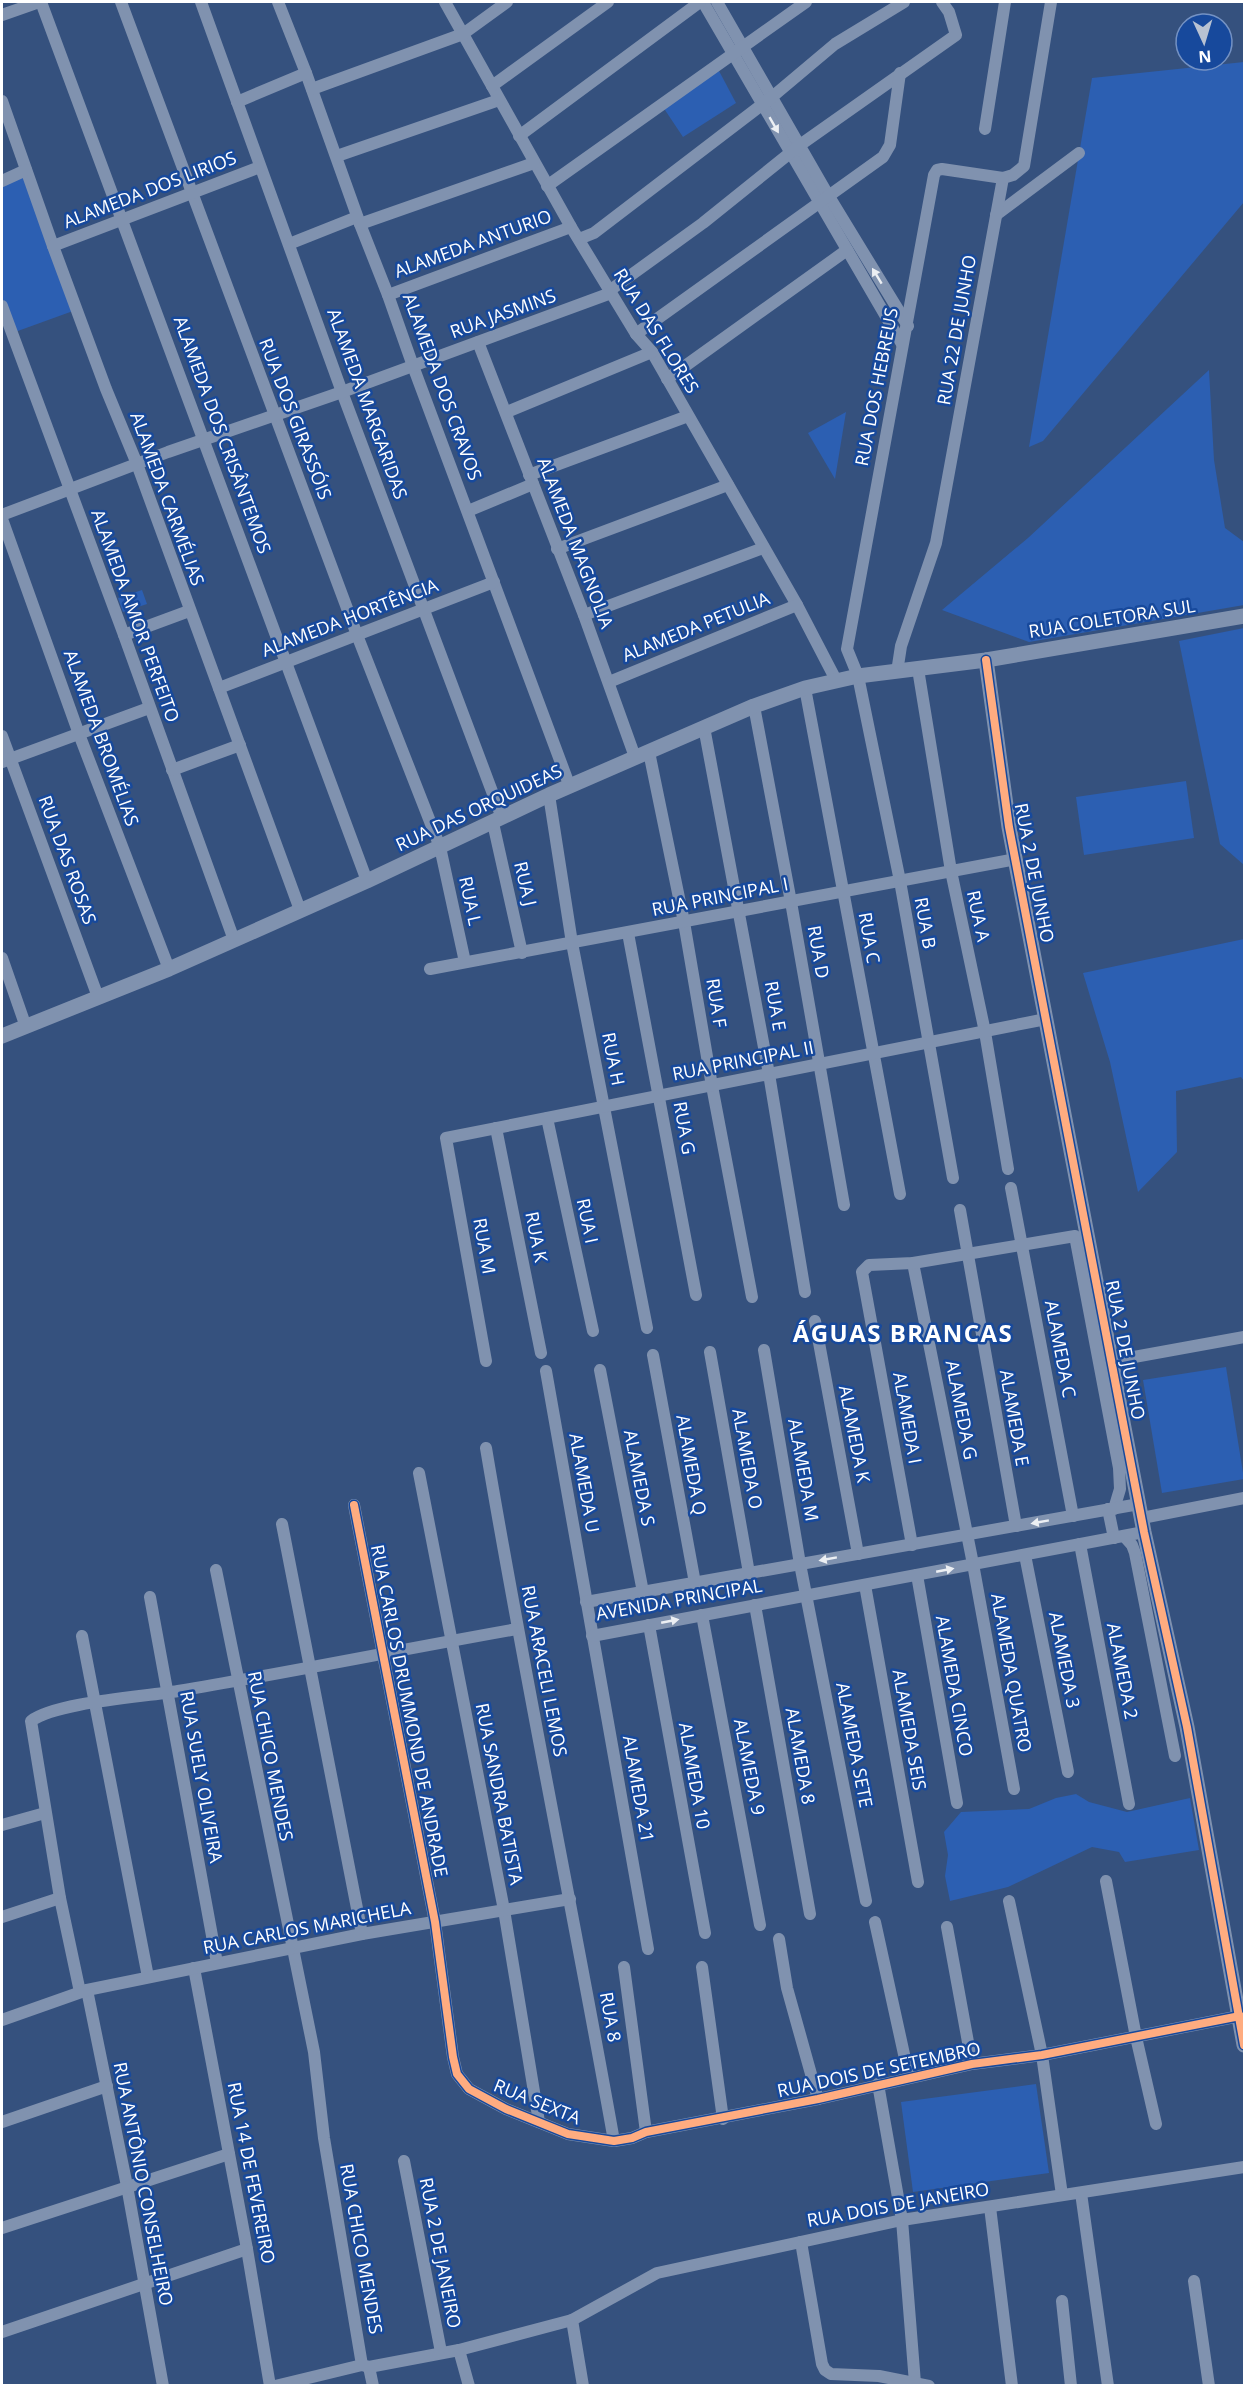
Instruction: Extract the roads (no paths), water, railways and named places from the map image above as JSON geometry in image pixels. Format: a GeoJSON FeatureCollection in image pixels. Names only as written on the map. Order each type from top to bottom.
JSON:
{"type":"FeatureCollection","features":[{"type":"Feature","properties":{"kind":"street"},"geometry":{"type":"LineString","coordinates":[[2,15],[40,2]]}},
{"type":"Feature","properties":{"kind":"street","name":"ALAMEDA DOS CRISÂNTEMOS"},"geometry":{"type":"LineString","coordinates":[[40,2],[367,882]]}},
{"type":"Feature","properties":{"kind":"street","name":"RUA DOS GIRASSÓIS"},"geometry":{"type":"LineString","coordinates":[[121,2],[357,635],[440,847]]}},
{"type":"Feature","properties":{"kind":"street","name":"ALAMEDA MARGARIDAS"},"geometry":{"type":"LineString","coordinates":[[201,2],[342,392],[424,609],[497,821]]}},
{"type":"Feature","properties":{"kind":"street","name":"RUA DAS FLORES"},"geometry":{"type":"LineString","coordinates":[[445,2],[571,227],[636,334],[652,352],[797,605],[836,680]]}},
{"type":"Feature","properties":{"kind":"street"},"geometry":{"type":"LineString","coordinates":[[312,89],[463,34],[507,2]]}},
{"type":"Feature","properties":{"kind":"street"},"geometry":{"type":"LineString","coordinates":[[492,86],[608,2]]}},
{"type":"Feature","properties":{"kind":"street"},"geometry":{"type":"LineString","coordinates":[[519,136],[701,2],[732,54],[766,100],[824,199],[908,326]]}},
{"type":"Feature","properties":{"kind":"street"},"geometry":{"type":"LineString","coordinates":[[717,2],[743,46],[766,100]]}},
{"type":"Feature","properties":{"kind":"street"},"geometry":{"type":"LineString","coordinates":[[547,186],[806,2]]}},
{"type":"Feature","properties":{"kind":"street"},"geometry":{"type":"LineString","coordinates":[[579,239],[594,233],[835,44],[904,2]]}},
{"type":"Feature","properties":{"kind":"street","name":"RUA JASMINS"},"geometry":{"type":"LineString","coordinates":[[2,517],[69,489],[204,439],[342,392],[610,292],[703,223],[795,150],[956,35],[949,12],[942,2]]}},
{"type":"Feature","properties":{"kind":"street"},"geometry":{"type":"LineString","coordinates":[[986,129],[1005,2]]}},
{"type":"Feature","properties":{"kind":"street"},"geometry":{"type":"LineString","coordinates":[[1003,178],[1014,175],[1024,166],[1051,2]]}},
{"type":"Feature","properties":{"kind":"street","name":"ALAMEDA DOS CRAVOS"},"geometry":{"type":"LineString","coordinates":[[282,3],[359,221],[570,787]]}},
{"type":"Feature","properties":{"kind":"street"},"geometry":{"type":"LineString","coordinates":[[237,102],[306,73]]}},
{"type":"Feature","properties":{"kind":"street"},"geometry":{"type":"LineString","coordinates":[[636,334],[883,157],[890,145],[900,73]]}},
{"type":"Feature","properties":{"kind":"street","name":"ALAMEDA CARMÉLIAS"},"geometry":{"type":"LineString","coordinates":[[2,100],[105,389],[137,464],[300,910]]}},
{"type":"Feature","properties":{"kind":"street"},"geometry":{"type":"LineString","coordinates":[[337,156],[499,100]]}},
{"type":"Feature","properties":{"kind":"street"},"geometry":{"type":"LineString","coordinates":[[996,216],[1079,153]]}},
{"type":"Feature","properties":{"kind":"street"},"geometry":{"type":"LineString","coordinates":[[289,244],[534,163]]}},
{"type":"Feature","properties":{"kind":"street","name":"ALAMEDA DOS LIRIOS"},"geometry":{"type":"LineString","coordinates":[[53,246],[261,167]]}},
{"type":"Feature","properties":{"kind":"street","name":"RUA DOS HEBREUS"},"geometry":{"type":"LineString","coordinates":[[858,676],[847,650],[934,175],[937,170],[942,169],[1003,178]]}},
{"type":"Feature","properties":{"kind":"street"},"geometry":{"type":"LineString","coordinates":[[2,180],[26,170]]}},
{"type":"Feature","properties":{"kind":"street","name":"RUA 22 DE JUNHO"},"geometry":{"type":"LineString","coordinates":[[897,672],[901,646],[936,543],[1003,178]]}},
{"type":"Feature","properties":{"kind":"street"},"geometry":{"type":"LineString","coordinates":[[824,199],[847,250],[902,344]]}},
{"type":"Feature","properties":{"kind":"street","name":"ALAMEDA ANTURIO"},"geometry":{"type":"LineString","coordinates":[[388,295],[571,227]]}},
{"type":"Feature","properties":{"kind":"street"},"geometry":{"type":"LineString","coordinates":[[667,379],[847,250]]}},
{"type":"Feature","properties":{"kind":"street","name":"ALAMEDA AMOR PERFEITO"},"geometry":{"type":"LineString","coordinates":[[2,306],[234,940]]}},
{"type":"Feature","properties":{"kind":"street","name":"ALAMEDA MAGNOLIA"},"geometry":{"type":"LineString","coordinates":[[478,342],[507,412],[609,682],[642,755]]}},
{"type":"Feature","properties":{"kind":"street"},"geometry":{"type":"LineString","coordinates":[[507,412],[652,352]]}},
{"type":"Feature","properties":{"kind":"street"},"geometry":{"type":"LineString","coordinates":[[468,511],[531,479],[688,416]]}},
{"type":"Feature","properties":{"kind":"street"},"geometry":{"type":"LineString","coordinates":[[557,549],[728,485]]}},
{"type":"Feature","properties":{"kind":"street","name":"ALAMEDA BROMÉLIAS"},"geometry":{"type":"LineString","coordinates":[[2,517],[79,735],[169,969]]}},
{"type":"Feature","properties":{"kind":"street"},"geometry":{"type":"LineString","coordinates":[[584,615],[764,548]]}},
{"type":"Feature","properties":{"kind":"street","name":"ALAMEDA HORTÊNCIA"},"geometry":{"type":"LineString","coordinates":[[219,688],[494,582]]}},
{"type":"Feature","properties":{"kind":"street","name":"ALAMEDA PETULIA"},"geometry":{"type":"LineString","coordinates":[[609,682],[797,605]]}},
{"type":"Feature","properties":{"kind":"street"},"geometry":{"type":"LineString","coordinates":[[124,635],[189,611]]}},
{"type":"Feature","properties":{"kind":"street","name":"RUA COLETORA SUL"},"geometry":{"type":"LineString","coordinates":[[986,660],[1245,616]]}},
{"type":"Feature","properties":{"kind":"street","name":"RUA DAS ORQUIDEAS"},"geometry":{"type":"LineString","coordinates":[[2,1036],[169,969],[367,882],[549,795],[754,706],[836,680],[986,660]]}},
{"type":"Feature","properties":{"kind":"street","name":"RUA 2 DE JUNHO"},"geometry":{"type":"LineString","coordinates":[[986,660],[1009,827],[1142,1518],[1186,1727],[1245,2045]]}},
{"type":"Feature","properties":{"kind":"street","name":"RUA A"},"geometry":{"type":"LineString","coordinates":[[918,669],[951,872],[985,1032],[1008,1170]]}},
{"type":"Feature","properties":{"kind":"street","name":"RUA B"},"geometry":{"type":"LineString","coordinates":[[858,676],[900,881],[953,1178]]}},
{"type":"Feature","properties":{"kind":"street","name":"RUA C"},"geometry":{"type":"LineString","coordinates":[[805,688],[900,1194]]}},
{"type":"Feature","properties":{"kind":"street","name":"RUA D"},"geometry":{"type":"LineString","coordinates":[[754,706],[844,1205]]}},
{"type":"Feature","properties":{"kind":"street"},"geometry":{"type":"LineString","coordinates":[[6,760],[149,708]]}},
{"type":"Feature","properties":{"kind":"street","name":"RUA E"},"geometry":{"type":"LineString","coordinates":[[704,728],[740,912],[805,1292]]}},
{"type":"Feature","properties":{"kind":"street","name":"RUA DAS ROSAS"},"geometry":{"type":"LineString","coordinates":[[2,736],[6,760],[98,997]]}},
{"type":"Feature","properties":{"kind":"street"},"geometry":{"type":"LineString","coordinates":[[172,770],[240,745]]}},
{"type":"Feature","properties":{"kind":"street","name":"RUA F"},"geometry":{"type":"LineString","coordinates":[[642,755],[684,922],[752,1297]]}},
{"type":"Feature","properties":{"kind":"street","name":"RUA H"},"geometry":{"type":"LineString","coordinates":[[549,795],[572,943],[647,1328]]}},
{"type":"Feature","properties":{"kind":"street","name":"RUA J"},"geometry":{"type":"LineString","coordinates":[[497,821],[522,953]]}},
{"type":"Feature","properties":{"kind":"street","name":"RUA L"},"geometry":{"type":"LineString","coordinates":[[440,847],[465,962]]}},
{"type":"Feature","properties":{"kind":"street","name":"RUA PRINCIPAL I"},"geometry":{"type":"LineString","coordinates":[[430,969],[1016,859]]}},
{"type":"Feature","properties":{"kind":"street","name":"RUA G"},"geometry":{"type":"LineString","coordinates":[[628,933],[696,1295]]}},
{"type":"Feature","properties":{"kind":"street"},"geometry":{"type":"LineString","coordinates":[[2,958],[26,1027]]}},
{"type":"Feature","properties":{"kind":"street","name":"RUA PRINCIPAL II"},"geometry":{"type":"LineString","coordinates":[[446,1138],[1046,1019]]}},
{"type":"Feature","properties":{"kind":"street","name":"RUA I"},"geometry":{"type":"LineString","coordinates":[[547,1118],[593,1332]]}},
{"type":"Feature","properties":{"kind":"street","name":"RUA K"},"geometry":{"type":"LineString","coordinates":[[496,1128],[541,1353]]}},
{"type":"Feature","properties":{"kind":"street","name":"RUA M"},"geometry":{"type":"LineString","coordinates":[[446,1138],[486,1360]]}},
{"type":"Feature","properties":{"kind":"street","name":"ALAMEDA C"},"geometry":{"type":"LineString","coordinates":[[1011,1188],[1073,1516]]}},
{"type":"Feature","properties":{"kind":"street","name":"ALAMEDA E"},"geometry":{"type":"LineString","coordinates":[[960,1210],[1016,1526]]}},
{"type":"Feature","properties":{"kind":"street"},"geometry":{"type":"LineString","coordinates":[[914,1263],[1075,1236],[1119,1468],[1120,1489],[1111,1509],[1119,1537],[1132,1545],[1135,1552],[1175,1756]]}},
{"type":"Feature","properties":{"kind":"street","name":"ALAMEDA I"},"geometry":{"type":"LineString","coordinates":[[912,1545],[862,1272],[869,1265],[914,1263]]}},
{"type":"Feature","properties":{"kind":"street","name":"ALAMEDA G"},"geometry":{"type":"LineString","coordinates":[[914,1263],[973,1564]]}},
{"type":"Feature","properties":{"kind":"street","name":"ALAMEDA K"},"geometry":{"type":"LineString","coordinates":[[815,1321],[858,1554]]}},
{"type":"Feature","properties":{"kind":"street"},"geometry":{"type":"LineString","coordinates":[[1112,1361],[1245,1337]]}},
{"type":"Feature","properties":{"kind":"street","name":"ALAMEDA M"},"geometry":{"type":"LineString","coordinates":[[764,1350],[806,1596]]}},
{"type":"Feature","properties":{"kind":"street","name":"ALAMEDA O"},"geometry":{"type":"LineString","coordinates":[[710,1352],[749,1573]]}},
{"type":"Feature","properties":{"kind":"street","name":"ALAMEDA Q"},"geometry":{"type":"LineString","coordinates":[[653,1355],[695,1583]]}},
{"type":"Feature","properties":{"kind":"street","name":"ALAMEDA S"},"geometry":{"type":"LineString","coordinates":[[600,1370],[643,1592]]}},
{"type":"Feature","properties":{"kind":"street","name":"ALAMEDA U"},"geometry":{"type":"LineString","coordinates":[[546,1371],[586,1602]]}},
{"type":"Feature","properties":{"kind":"street","name":"RUA ARACELI LEMOS"},"geometry":{"type":"LineString","coordinates":[[486,1448],[517,1629],[570,1899]]}},
{"type":"Feature","properties":{"kind":"street","name":"RUA SANDRA BATISTA"},"geometry":{"type":"LineString","coordinates":[[420,1473],[504,1910],[539,2122]]}},
{"type":"Feature","properties":{"kind":"street"},"geometry":{"type":"LineString","coordinates":[[1142,1518],[1245,1498]]}},
{"type":"Feature","properties":{"kind":"street","name":"RUA CARLOS DRUMMOND DE ANDRADE"},"geometry":{"type":"LineString","coordinates":[[354,1505],[381,1654],[435,1922]]}},
{"type":"Feature","properties":{"kind":"street","name":"AVENIDA PRINCIPAL"},"geometry":{"type":"LineString","coordinates":[[1111,1509],[1142,1518],[1119,1537],[592,1636],[586,1602],[1111,1509]]}},
{"type":"Feature","properties":{"kind":"street"},"geometry":{"type":"LineString","coordinates":[[282,1524],[308,1667],[362,1934]]}},
{"type":"Feature","properties":{"kind":"street","name":"ALAMEDA 2"},"geometry":{"type":"LineString","coordinates":[[1080,1544],[1129,1804]]}},
{"type":"Feature","properties":{"kind":"street","name":"ALAMEDA 3"},"geometry":{"type":"LineString","coordinates":[[1025,1555],[1068,1772]]}},
{"type":"Feature","properties":{"kind":"street","name":"ALAMEDA QUATRO"},"geometry":{"type":"LineString","coordinates":[[973,1564],[1014,1789]]}},
{"type":"Feature","properties":{"kind":"street","name":"RUA CHICO MENDES"},"geometry":{"type":"LineString","coordinates":[[216,1570],[291,1948],[314,2052],[324,2138],[366,2366],[373,2385]]}},
{"type":"Feature","properties":{"kind":"street","name":"ALAMEDA CINCO"},"geometry":{"type":"LineString","coordinates":[[917,1575],[957,1803]]}},
{"type":"Feature","properties":{"kind":"street","name":"ALAMEDA SEIS"},"geometry":{"type":"LineString","coordinates":[[865,1585],[918,1882]]}},
{"type":"Feature","properties":{"kind":"street","name":"ALAMEDA SETE"},"geometry":{"type":"LineString","coordinates":[[806,1596],[866,1900]]}},
{"type":"Feature","properties":{"kind":"street","name":"RUA SUELY OLIVEIRA"},"geometry":{"type":"LineString","coordinates":[[150,1597],[217,1963]]}},
{"type":"Feature","properties":{"kind":"street","name":"ALAMEDA 8"},"geometry":{"type":"LineString","coordinates":[[754,1605],[810,1914]]}},
{"type":"Feature","properties":{"kind":"street","name":"ALAMEDA 9"},"geometry":{"type":"LineString","coordinates":[[702,1615],[760,1925]]}},
{"type":"Feature","properties":{"kind":"street","name":"ALAMEDA 10"},"geometry":{"type":"LineString","coordinates":[[648,1625],[705,1934]]}},
{"type":"Feature","properties":{"kind":"street"},"geometry":{"type":"LineString","coordinates":[[95,1703],[237,1681],[517,1629]]}},
{"type":"Feature","properties":{"kind":"street"},"geometry":{"type":"LineString","coordinates":[[82,1636],[148,1977]]}},
{"type":"Feature","properties":{"kind":"street","name":"ALAMEDA 21"},"geometry":{"type":"LineString","coordinates":[[592,1636],[648,1949]]}},
{"type":"Feature","properties":{"kind":"street","name":"RUA ANTÔNIO CONSELHEIRO"},"geometry":{"type":"LineString","coordinates":[[95,1703],[41,1714],[31,1720],[60,1898],[107,2086],[163,2385]]}},
{"type":"Feature","properties":{"kind":"street"},"geometry":{"type":"LineString","coordinates":[[2,1825],[45,1813]]}},
{"type":"Feature","properties":{"kind":"street"},"geometry":{"type":"LineString","coordinates":[[1106,1881],[1136,2037],[1156,2124]]}},
{"type":"Feature","properties":{"kind":"street"},"geometry":{"type":"LineString","coordinates":[[2,1917],[60,1898]]}},
{"type":"Feature","properties":{"kind":"street","name":"RUA CARLOS MARICHELA"},"geometry":{"type":"LineString","coordinates":[[2,2020],[83,1991],[148,1977],[362,1934],[570,1899]]}},
{"type":"Feature","properties":{"kind":"street","name":"RUA 8"},"geometry":{"type":"LineString","coordinates":[[570,1899],[614,2141]]}},
{"type":"Feature","properties":{"kind":"street"},"geometry":{"type":"LineString","coordinates":[[1009,1901],[1042,2055],[1062,2195]]}},
{"type":"Feature","properties":{"kind":"street","name":"RUA SEXTA"},"geometry":{"type":"LineString","coordinates":[[435,1922],[453,2057],[457,2074],[469,2089],[506,2109],[568,2134],[614,2141],[632,2138]]}},
{"type":"Feature","properties":{"kind":"street"},"geometry":{"type":"LineString","coordinates":[[875,1922],[909,2077]]}},
{"type":"Feature","properties":{"kind":"street"},"geometry":{"type":"LineString","coordinates":[[947,1927],[972,2064]]}},
{"type":"Feature","properties":{"kind":"street"},"geometry":{"type":"LineString","coordinates":[[779,1939],[787,1988],[818,2099]]}},
{"type":"Feature","properties":{"kind":"street"},"geometry":{"type":"LineString","coordinates":[[624,1967],[646,2132]]}},
{"type":"Feature","properties":{"kind":"street"},"geometry":{"type":"LineString","coordinates":[[702,1967],[723,2119]]}},
{"type":"Feature","properties":{"kind":"street","name":"RUA 14 DE FEVEREIRO"},"geometry":{"type":"LineString","coordinates":[[194,1968],[270,2385]]}},
{"type":"Feature","properties":{"kind":"street","name":"RUA DOIS DE SETEMBRO"},"geometry":{"type":"LineString","coordinates":[[632,2138],[646,2132],[723,2119],[972,2064],[1042,2055],[1240,2016]]}},
{"type":"Feature","properties":{"kind":"street"},"geometry":{"type":"LineString","coordinates":[[878,2084],[902,2220],[915,2383]]}},
{"type":"Feature","properties":{"kind":"street"},"geometry":{"type":"LineString","coordinates":[[2,2122],[107,2086]]}},
{"type":"Feature","properties":{"kind":"street"},"geometry":{"type":"LineString","coordinates":[[2,2229],[229,2154]]}},
{"type":"Feature","properties":{"kind":"street","name":"RUA 2 DE JANEIRO"},"geometry":{"type":"LineString","coordinates":[[404,2161],[441,2352]]}},
{"type":"Feature","properties":{"kind":"street","name":"RUA DOIS DE JANEIRO"},"geometry":{"type":"LineString","coordinates":[[572,2320],[657,2273],[902,2220],[1245,2167]]}},
{"type":"Feature","properties":{"kind":"street"},"geometry":{"type":"LineString","coordinates":[[1081,2193],[1108,2385]]}},
{"type":"Feature","properties":{"kind":"street"},"geometry":{"type":"LineString","coordinates":[[990,2207],[1012,2385]]}},
{"type":"Feature","properties":{"kind":"street"},"geometry":{"type":"LineString","coordinates":[[801,2242],[822,2364],[825,2370],[831,2374],[879,2376],[929,2385]]}},
{"type":"Feature","properties":{"kind":"street"},"geometry":{"type":"LineString","coordinates":[[2,2332],[247,2249]]}},
{"type":"Feature","properties":{"kind":"street"},"geometry":{"type":"LineString","coordinates":[[1194,2281],[1209,2385]]}},
{"type":"Feature","properties":{"kind":"street"},"geometry":{"type":"LineString","coordinates":[[1062,2301],[1071,2385]]}},
{"type":"Feature","properties":{"kind":"street"},"geometry":{"type":"LineString","coordinates":[[572,2320],[583,2385]]}},
{"type":"Feature","properties":{"kind":"street","name":"RUA 2 DE JANEIRO"},"geometry":{"type":"LineString","coordinates":[[275,2385],[459,2350],[572,2320]]}},
{"type":"Feature","properties":{"kind":"street"},"geometry":{"type":"LineString","coordinates":[[459,2350],[469,2385]]}},
{"type":"Feature","properties":{"kind":"district","name":"ÁGUAS BRANCAS"},"geometry":{"type":"Point","coordinates":[903,1334]}}]}
